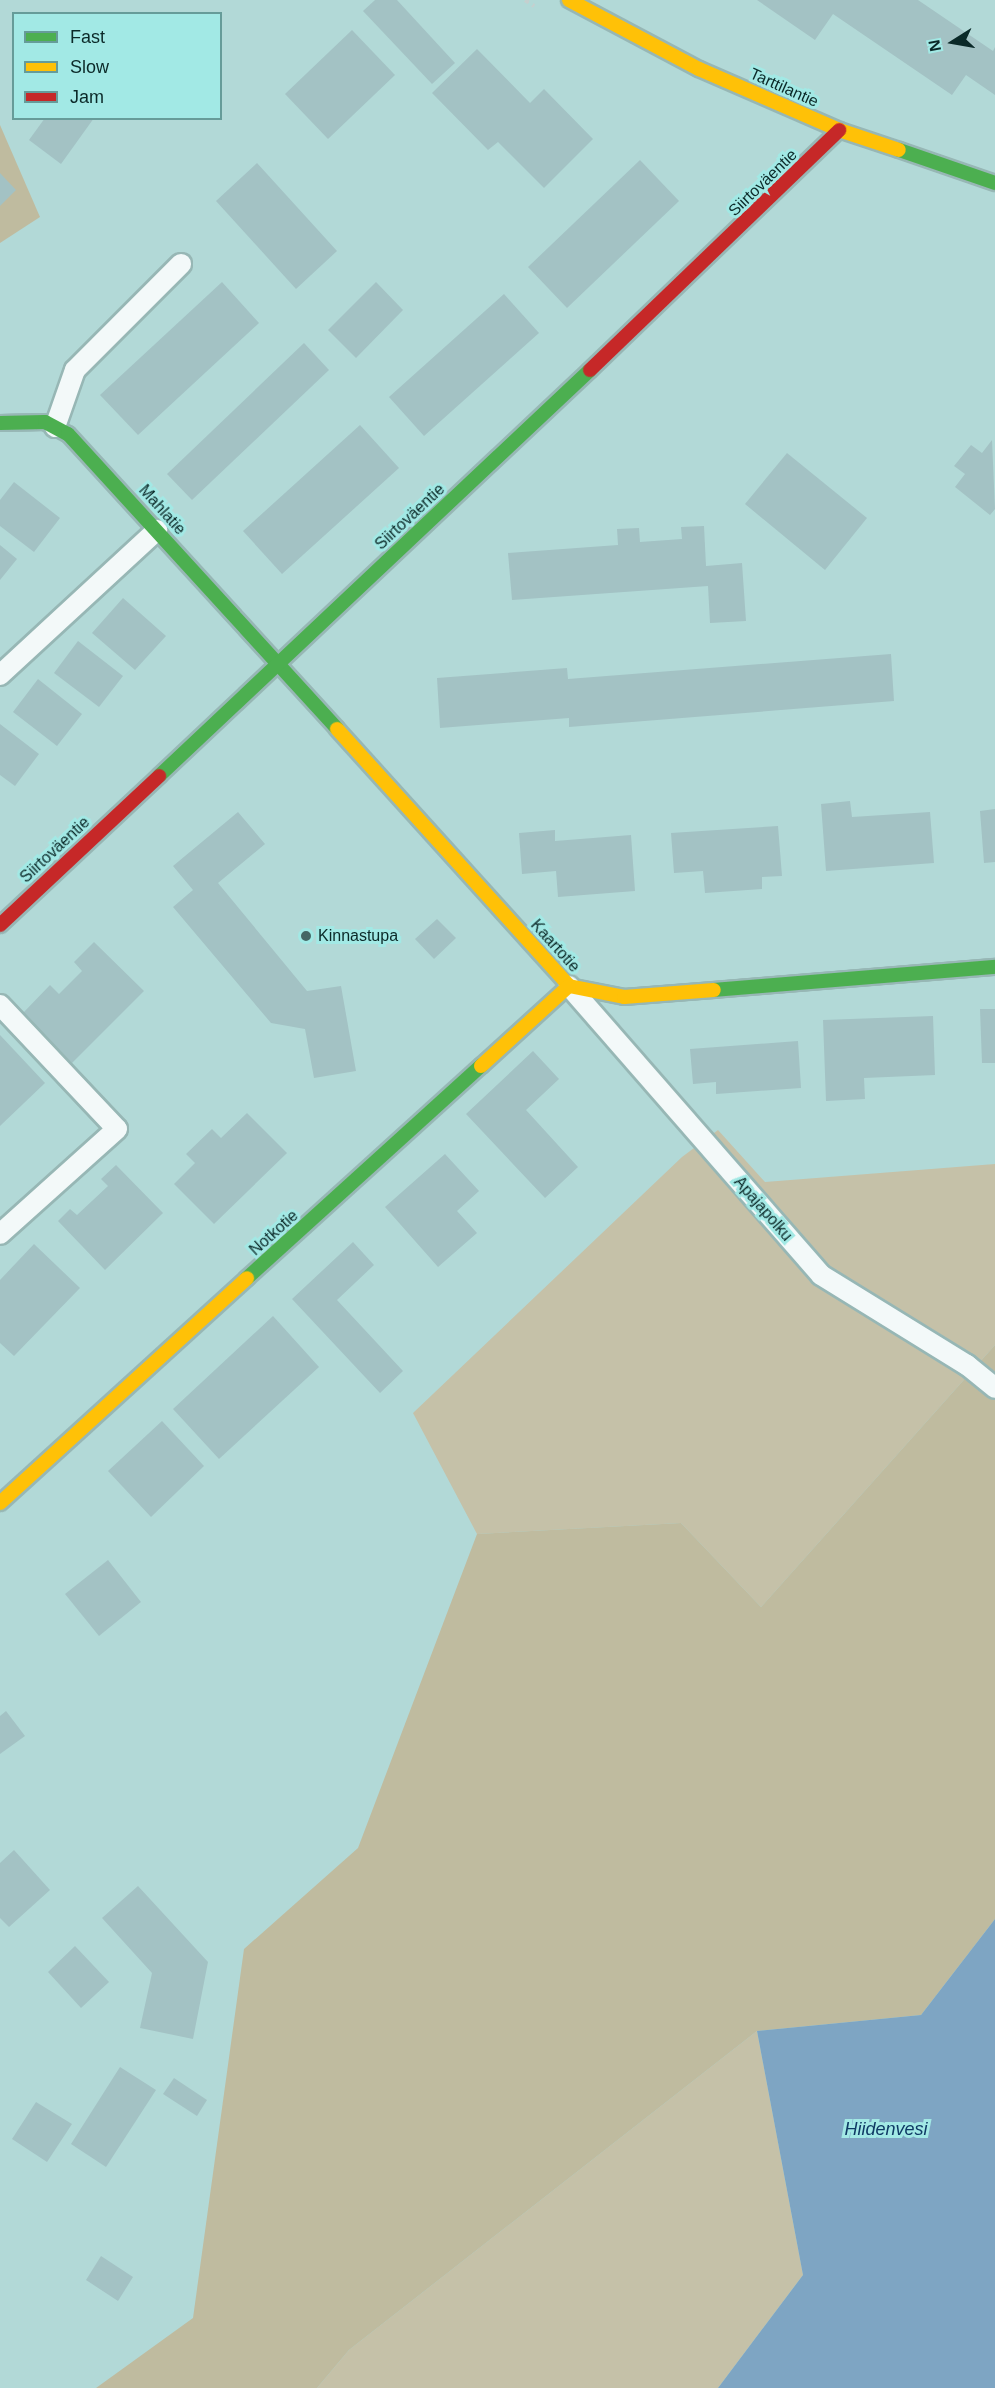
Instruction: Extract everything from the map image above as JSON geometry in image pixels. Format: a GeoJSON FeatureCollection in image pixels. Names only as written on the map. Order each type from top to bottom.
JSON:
{"type":"FeatureCollection","features":[{"type":"Feature","properties":{"kind":"street","name":"Tarttilantie"},"geometry":{"type":"LineString","coordinates":[[569,0],[699,69],[839,130],[995,183]]}},
{"type":"Feature","properties":{"kind":"street","name":"Siirtoväentie"},"geometry":{"type":"LineString","coordinates":[[0,925],[494,462],[839,130]]}},
{"type":"Feature","properties":{"kind":"street","name":"Mahlatie"},"geometry":{"type":"LineString","coordinates":[[0,423],[35,421],[55,427],[83,449],[278,662]]}},
{"type":"Feature","properties":{"kind":"street","name":"Kaartotie"},"geometry":{"type":"LineString","coordinates":[[278,662],[569,986],[624,998],[995,967]]}},
{"type":"Feature","properties":{"kind":"street","name":"Notkotie"},"geometry":{"type":"LineString","coordinates":[[0,1503],[569,986]]}},
{"type":"Feature","properties":{"kind":"lane"},"geometry":{"type":"LineString","coordinates":[[55,427],[75,370],[181,264]]}},
{"type":"Feature","properties":{"kind":"lane"},"geometry":{"type":"LineString","coordinates":[[0,675],[158,530]]}},
{"type":"Feature","properties":{"kind":"lane","name":"Apajapolku"},"geometry":{"type":"LineString","coordinates":[[569,986],[821,1275],[967,1365],[995,1388]]}},
{"type":"Feature","properties":{"kind":"lane"},"geometry":{"type":"LineString","coordinates":[[0,1234],[117,1129],[1,1007]]}},
{"type":"Feature","properties":{"kind":"shaded area"},"geometry":{"type":"Polygon","coordinates":[[[0,125],[40,217],[0,243],[0,125]]]}},
{"type":"Feature","properties":{"kind":"shaded area"},"geometry":{"type":"Polygon","coordinates":[[[718,1130],[765,1182],[995,1164],[995,1345],[761,1607],[681,1523],[477,1534],[413,1413],[682,1157],[718,1130]]]}},
{"type":"Feature","properties":{"kind":"shaded area"},"geometry":{"type":"Polygon","coordinates":[[[995,1345],[995,1919],[921,2015],[757,2031],[349,2350],[317,2388],[96,2388],[193,2318],[244,1949],[358,1848],[477,1534],[681,1523],[761,1607],[995,1345]]]}},
{"type":"Feature","properties":{"kind":"shaded area"},"geometry":{"type":"Polygon","coordinates":[[[757,2031],[803,2275],[718,2388],[317,2388],[349,2350],[757,2031]]]}},
{"type":"Feature","properties":{"kind":"water","name":"Hiidenvesi"},"geometry":{"type":"Polygon","coordinates":[[[995,1919],[995,2388],[718,2388],[803,2275],[757,2031],[921,2015],[995,1919]]]}},
{"type":"Feature","properties":{"kind":"building"},"geometry":{"type":"Polygon","coordinates":[[[375,0],[397,0],[455,63],[432,84],[363,11],[375,0]]]}},
{"type":"Feature","properties":{"kind":"building"},"geometry":{"type":"Polygon","coordinates":[[[757,0],[918,0],[993,51],[995,47],[995,95],[966,75],[952,95],[833,14],[815,40],[757,0]]]}},
{"type":"Feature","properties":{"kind":"building"},"geometry":{"type":"Polygon","coordinates":[[[352,30],[395,75],[328,139],[285,94],[352,30]]]}},
{"type":"Feature","properties":{"kind":"building"},"geometry":{"type":"Polygon","coordinates":[[[477,49],[530,103],[544,89],[593,139],[544,188],[498,142],[488,150],[432,93],[477,49]]]}},
{"type":"Feature","properties":{"kind":"building"},"geometry":{"type":"Polygon","coordinates":[[[44,120],[93,120],[61,164],[29,140],[44,120]]]}},
{"type":"Feature","properties":{"kind":"building"},"geometry":{"type":"Polygon","coordinates":[[[640,160],[679,201],[567,308],[528,267],[640,160]]]}},
{"type":"Feature","properties":{"kind":"building"},"geometry":{"type":"Polygon","coordinates":[[[257,163],[337,251],[296,289],[216,201],[257,163]]]}},
{"type":"Feature","properties":{"kind":"building"},"geometry":{"type":"Polygon","coordinates":[[[0,173],[16,190],[0,206],[0,173]]]}},
{"type":"Feature","properties":{"kind":"building"},"geometry":{"type":"Polygon","coordinates":[[[222,282],[259,323],[138,435],[100,395],[222,282]]]}},
{"type":"Feature","properties":{"kind":"building"},"geometry":{"type":"Polygon","coordinates":[[[376,282],[403,310],[356,358],[328,330],[376,282]]]}},
{"type":"Feature","properties":{"kind":"building"},"geometry":{"type":"Polygon","coordinates":[[[504,294],[539,333],[424,436],[389,397],[504,294]]]}},
{"type":"Feature","properties":{"kind":"building"},"geometry":{"type":"Polygon","coordinates":[[[304,343],[329,370],[192,500],[167,474],[304,343]]]}},
{"type":"Feature","properties":{"kind":"building"},"geometry":{"type":"Polygon","coordinates":[[[360,425],[399,468],[282,574],[243,531],[360,425]]]}},
{"type":"Feature","properties":{"kind":"building"},"geometry":{"type":"Polygon","coordinates":[[[992,440],[995,509],[990,515],[955,487],[965,474],[954,466],[971,445],[982,453],[992,440]]]}},
{"type":"Feature","properties":{"kind":"building"},"geometry":{"type":"Polygon","coordinates":[[[787,453],[867,518],[825,570],[745,504],[787,453]]]}},
{"type":"Feature","properties":{"kind":"building"},"geometry":{"type":"Polygon","coordinates":[[[14,482],[60,518],[34,552],[0,526],[0,500],[14,482]]]}},
{"type":"Feature","properties":{"kind":"building"},"geometry":{"type":"Polygon","coordinates":[[[704,526],[706,566],[742,563],[746,621],[710,623],[708,586],[512,600],[508,553],[618,545],[617,529],[639,528],[640,542],[682,539],[681,527],[704,526]]]}},
{"type":"Feature","properties":{"kind":"building"},"geometry":{"type":"Polygon","coordinates":[[[0,545],[17,559],[0,580],[0,545]]]}},
{"type":"Feature","properties":{"kind":"building"},"geometry":{"type":"Polygon","coordinates":[[[123,598],[166,636],[135,670],[92,633],[123,598]]]}},
{"type":"Feature","properties":{"kind":"building"},"geometry":{"type":"Polygon","coordinates":[[[78,641],[123,676],[99,707],[54,673],[78,641]]]}},
{"type":"Feature","properties":{"kind":"building"},"geometry":{"type":"Polygon","coordinates":[[[891,654],[894,701],[569,727],[569,718],[440,728],[437,678],[567,668],[568,679],[891,654]]]}},
{"type":"Feature","properties":{"kind":"building"},"geometry":{"type":"Polygon","coordinates":[[[38,679],[82,714],[57,746],[13,712],[38,679]]]}},
{"type":"Feature","properties":{"kind":"building"},"geometry":{"type":"Polygon","coordinates":[[[0,724],[39,754],[15,786],[0,775],[0,724]]]}},
{"type":"Feature","properties":{"kind":"building"},"geometry":{"type":"Polygon","coordinates":[[[850,801],[852,817],[930,812],[934,863],[826,871],[821,804],[850,801]]]}},
{"type":"Feature","properties":{"kind":"building"},"geometry":{"type":"Polygon","coordinates":[[[995,809],[995,862],[984,863],[980,811],[995,809]]]}},
{"type":"Feature","properties":{"kind":"building"},"geometry":{"type":"Polygon","coordinates":[[[238,812],[265,844],[218,883],[307,991],[341,986],[356,1071],[314,1078],[305,1029],[271,1023],[173,907],[193,890],[173,866],[238,812]]]}},
{"type":"Feature","properties":{"kind":"building"},"geometry":{"type":"Polygon","coordinates":[[[778,826],[782,876],[762,877],[762,889],[705,893],[703,871],[674,873],[671,833],[778,826]]]}},
{"type":"Feature","properties":{"kind":"building"},"geometry":{"type":"Polygon","coordinates":[[[555,830],[555,841],[631,835],[635,891],[558,897],[556,871],[522,874],[519,833],[555,830]]]}},
{"type":"Feature","properties":{"kind":"building"},"geometry":{"type":"Polygon","coordinates":[[[437,919],[456,938],[434,959],[415,939],[437,919]]]}},
{"type":"Feature","properties":{"kind":"building"},"geometry":{"type":"Polygon","coordinates":[[[94,942],[144,991],[72,1063],[23,1013],[50,985],[59,994],[82,971],[74,962],[94,942]]]}},
{"type":"Feature","properties":{"kind":"building"},"geometry":{"type":"Polygon","coordinates":[[[980,1009],[995,1009],[995,1063],[982,1063],[980,1009]]]}},
{"type":"Feature","properties":{"kind":"building"},"geometry":{"type":"Polygon","coordinates":[[[933,1016],[935,1075],[864,1078],[865,1099],[826,1101],[823,1020],[933,1016]]]}},
{"type":"Feature","properties":{"kind":"building"},"geometry":{"type":"Polygon","coordinates":[[[0,1035],[45,1083],[0,1126],[0,1035]]]}},
{"type":"Feature","properties":{"kind":"building"},"geometry":{"type":"Polygon","coordinates":[[[798,1041],[801,1088],[716,1094],[716,1082],[693,1084],[690,1049],[798,1041]]]}},
{"type":"Feature","properties":{"kind":"building"},"geometry":{"type":"Polygon","coordinates":[[[533,1051],[559,1079],[526,1110],[578,1167],[545,1198],[466,1114],[533,1051]]]}},
{"type":"Feature","properties":{"kind":"building"},"geometry":{"type":"Polygon","coordinates":[[[247,1113],[287,1153],[214,1224],[174,1184],[195,1163],[186,1154],[212,1129],[221,1138],[247,1113]]]}},
{"type":"Feature","properties":{"kind":"building"},"geometry":{"type":"Polygon","coordinates":[[[445,1154],[479,1191],[457,1211],[477,1233],[438,1267],[385,1207],[445,1154]]]}},
{"type":"Feature","properties":{"kind":"building"},"geometry":{"type":"Polygon","coordinates":[[[116,1165],[163,1213],[105,1270],[58,1221],[70,1209],[77,1215],[108,1186],[101,1179],[116,1165]]]}},
{"type":"Feature","properties":{"kind":"building"},"geometry":{"type":"Polygon","coordinates":[[[353,1242],[374,1265],[337,1300],[403,1371],[380,1393],[292,1299],[353,1242]]]}},
{"type":"Feature","properties":{"kind":"building"},"geometry":{"type":"Polygon","coordinates":[[[34,1244],[80,1288],[14,1356],[0,1343],[0,1280],[34,1244]]]}},
{"type":"Feature","properties":{"kind":"building"},"geometry":{"type":"Polygon","coordinates":[[[273,1316],[319,1367],[219,1459],[173,1409],[273,1316]]]}},
{"type":"Feature","properties":{"kind":"building"},"geometry":{"type":"Polygon","coordinates":[[[162,1421],[204,1466],[151,1517],[108,1471],[162,1421]]]}},
{"type":"Feature","properties":{"kind":"building"},"geometry":{"type":"Polygon","coordinates":[[[108,1560],[141,1602],[99,1636],[65,1594],[108,1560]]]}},
{"type":"Feature","properties":{"kind":"building"},"geometry":{"type":"Polygon","coordinates":[[[6,1711],[25,1736],[0,1754],[0,1716],[6,1711]]]}},
{"type":"Feature","properties":{"kind":"building"},"geometry":{"type":"Polygon","coordinates":[[[14,1850],[50,1890],[9,1927],[0,1918],[0,1863],[14,1850]]]}},
{"type":"Feature","properties":{"kind":"building"},"geometry":{"type":"Polygon","coordinates":[[[138,1886],[208,1962],[193,2039],[140,2028],[152,1973],[102,1918],[138,1886]]]}},
{"type":"Feature","properties":{"kind":"building"},"geometry":{"type":"Polygon","coordinates":[[[75,1946],[109,1982],[81,2008],[48,1972],[75,1946]]]}},
{"type":"Feature","properties":{"kind":"building"},"geometry":{"type":"Polygon","coordinates":[[[120,2067],[156,2090],[106,2167],[71,2144],[120,2067]]]}},
{"type":"Feature","properties":{"kind":"building"},"geometry":{"type":"Polygon","coordinates":[[[174,2078],[207,2100],[197,2116],[163,2094],[174,2078]]]}},
{"type":"Feature","properties":{"kind":"building"},"geometry":{"type":"Polygon","coordinates":[[[36,2102],[72,2124],[47,2162],[12,2139],[36,2102]]]}},
{"type":"Feature","properties":{"kind":"building"},"geometry":{"type":"Polygon","coordinates":[[[101,2256],[133,2277],[118,2301],[86,2280],[101,2256]]]}},
{"type":"Feature","properties":{"kind":"traffic: fast"},"geometry":{"type":"LineString","coordinates":[[899,150],[995,183]]}},
{"type":"Feature","properties":{"kind":"traffic: fast"},"geometry":{"type":"LineString","coordinates":[[159,776],[590,370]]}},
{"type":"Feature","properties":{"kind":"traffic: fast"},"geometry":{"type":"LineString","coordinates":[[0,423],[45,422],[68,434],[337,729]]}},
{"type":"Feature","properties":{"kind":"traffic: fast"},"geometry":{"type":"LineString","coordinates":[[714,990],[995,967]]}},
{"type":"Feature","properties":{"kind":"traffic: fast"},"geometry":{"type":"LineString","coordinates":[[247,1278],[481,1066]]}},
{"type":"Feature","properties":{"kind":"traffic: slow"},"geometry":{"type":"LineString","coordinates":[[569,0],[699,69],[839,130],[899,150]]}},
{"type":"Feature","properties":{"kind":"traffic: slow"},"geometry":{"type":"LineString","coordinates":[[337,729],[569,986],[624,997],[714,990]]}},
{"type":"Feature","properties":{"kind":"traffic: slow"},"geometry":{"type":"LineString","coordinates":[[481,1066],[569,986]]}},
{"type":"Feature","properties":{"kind":"traffic: slow"},"geometry":{"type":"LineString","coordinates":[[0,1503],[247,1278]]}},
{"type":"Feature","properties":{"kind":"traffic: jam"},"geometry":{"type":"LineString","coordinates":[[590,370],[839,130]]}},
{"type":"Feature","properties":{"kind":"traffic: jam"},"geometry":{"type":"LineString","coordinates":[[0,925],[159,776]]}},
{"type":"Feature","properties":{"kind":"place","name":"Kinnastupa"},"geometry":{"type":"Point","coordinates":[306,936]}}]}
